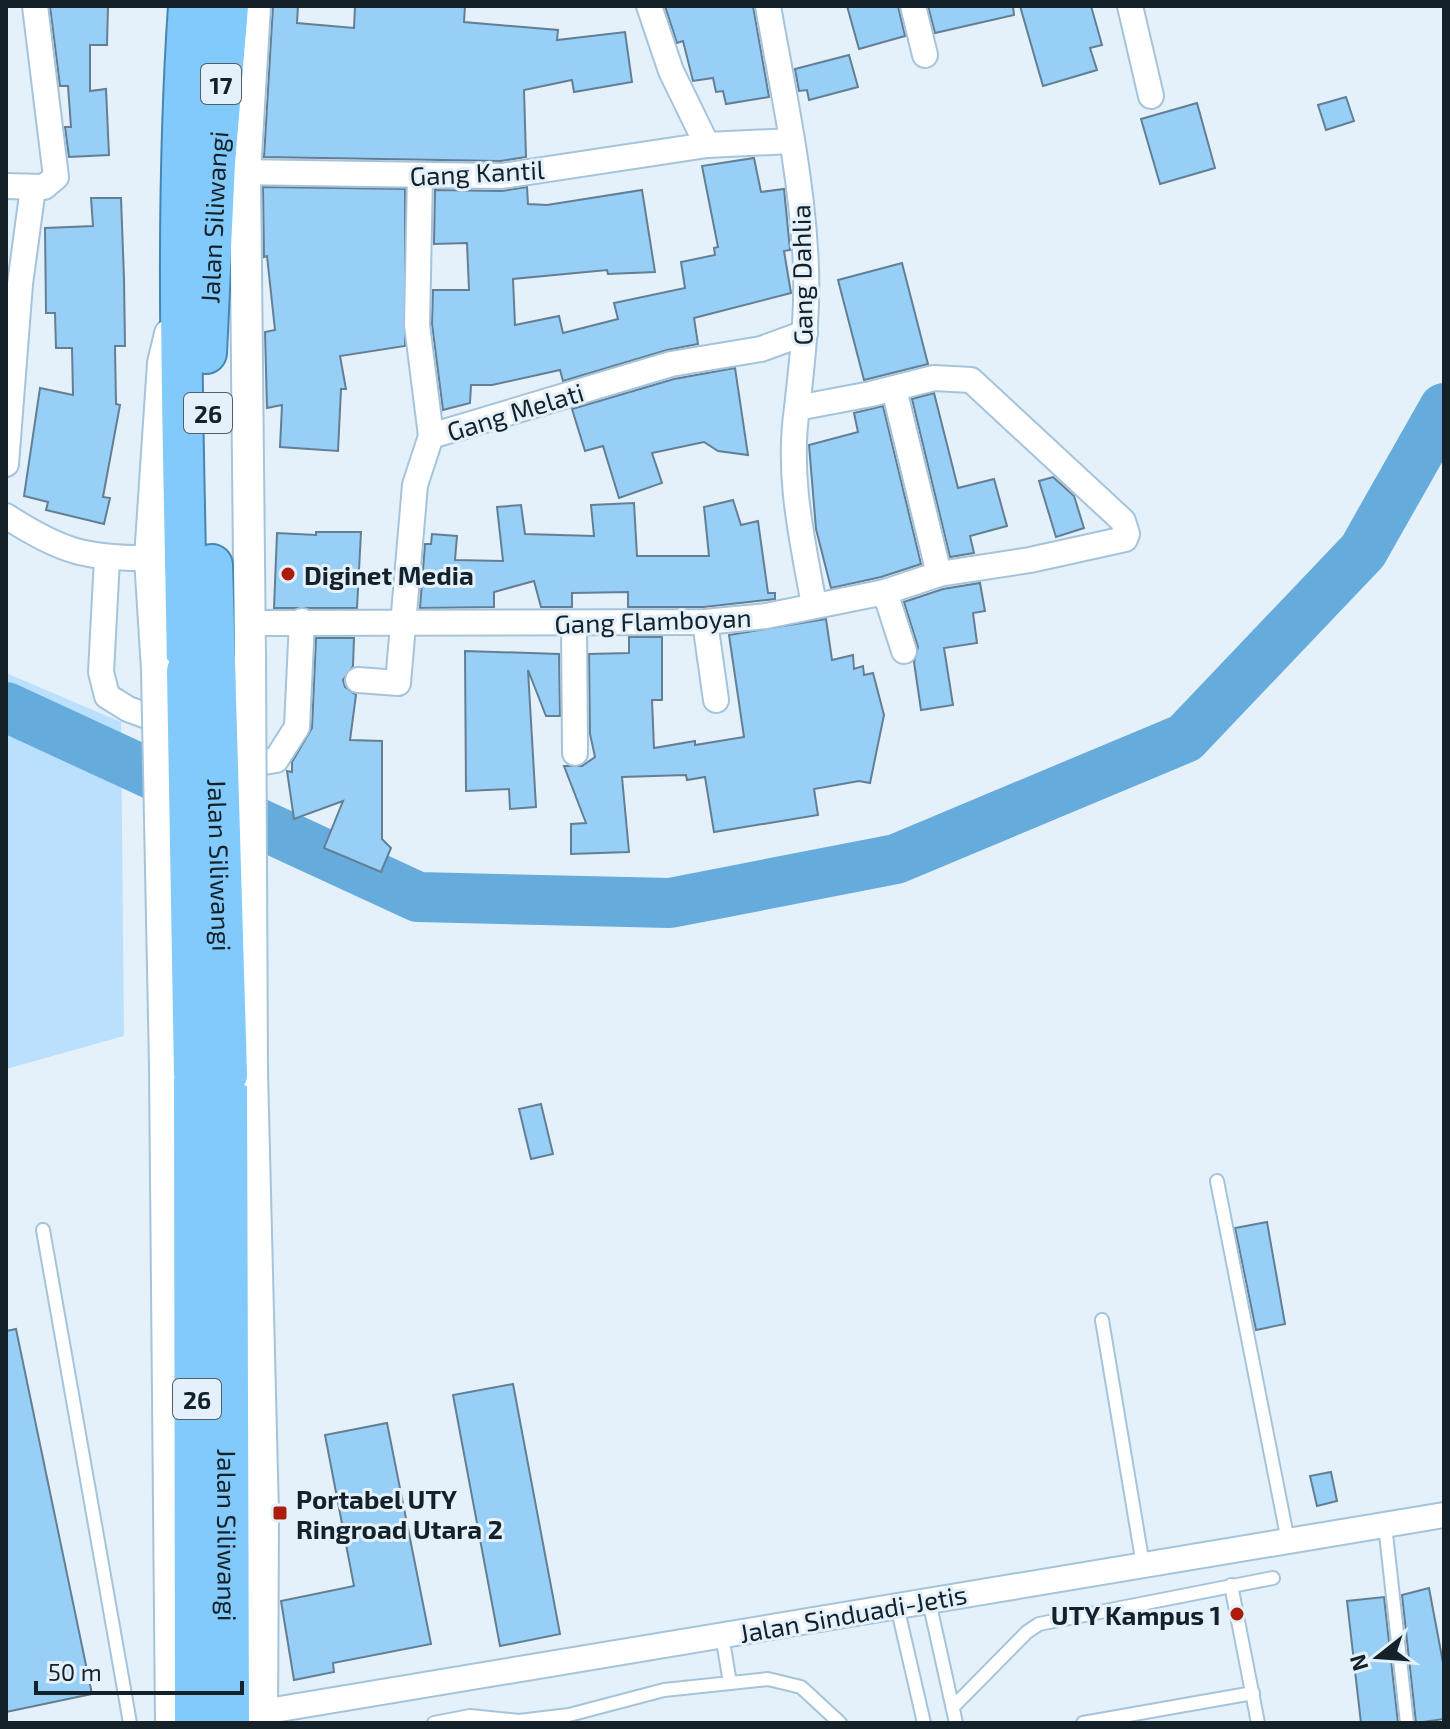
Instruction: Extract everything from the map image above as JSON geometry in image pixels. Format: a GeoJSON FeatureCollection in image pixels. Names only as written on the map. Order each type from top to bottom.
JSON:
{"type":"FeatureCollection","features":[{"type":"Feature","properties":{"kind":"highway","name":"Jalan Siliwangi"},"geometry":{"type":"LineString","coordinates":[[189,6],[181,133],[179,298],[202,665]]}},
{"type":"Feature","properties":{"kind":"highway","name":"Jalan Siliwangi"},"geometry":{"type":"LineString","coordinates":[[195,1723],[183,1205],[209,1072],[202,665],[206,328],[230,167],[228,6]]}},
{"type":"Feature","properties":{"kind":"highway","name":"Jalan Siliwangi"},"geometry":{"type":"LineString","coordinates":[[209,1072],[228,1151],[230,1281],[251,1719]]}},
{"type":"Feature","properties":{"kind":"highway","name":"26"},"geometry":{"type":"LineString","coordinates":[[228,1151],[238,1186],[256,1222],[230,1281]]}},
{"type":"Feature","properties":{"kind":"street"},"geometry":{"type":"LineString","coordinates":[[6,186],[44,187],[56,177],[35,6]]}},
{"type":"Feature","properties":{"kind":"street"},"geometry":{"type":"LineString","coordinates":[[202,665],[249,623],[230,167],[255,6]]}},
{"type":"Feature","properties":{"kind":"street"},"geometry":{"type":"LineString","coordinates":[[649,6],[671,71],[707,145]]}},
{"type":"Feature","properties":{"kind":"street","name":"Gang Dahlia"},"geometry":{"type":"LineString","coordinates":[[768,6],[792,141],[806,250],[805,333],[792,446],[793,484],[814,605]]}},
{"type":"Feature","properties":{"kind":"street"},"geometry":{"type":"LineString","coordinates":[[913,6],[925,55]]}},
{"type":"Feature","properties":{"kind":"street"},"geometry":{"type":"LineString","coordinates":[[1130,6],[1151,96]]}},
{"type":"Feature","properties":{"kind":"street","name":"Gang Kantil"},"geometry":{"type":"LineString","coordinates":[[230,167],[420,176],[502,176],[707,145],[792,141]]}},
{"type":"Feature","properties":{"kind":"street","name":"Gang Melati"},"geometry":{"type":"LineString","coordinates":[[420,176],[417,325],[431,436],[671,364],[761,349],[805,333]]}},
{"type":"Feature","properties":{"kind":"street"},"geometry":{"type":"LineString","coordinates":[[6,464],[20,284],[33,188]]}},
{"type":"Feature","properties":{"kind":"street"},"geometry":{"type":"LineString","coordinates":[[179,298],[163,363],[150,558],[202,665],[209,1072]]}},
{"type":"Feature","properties":{"kind":"street","name":"Gang Flamboyan"},"geometry":{"type":"LineString","coordinates":[[249,623],[705,622],[766,616],[885,592],[939,574],[1030,560],[1125,539],[1127,534],[1123,521],[971,380],[934,378],[894,389]]}},
{"type":"Feature","properties":{"kind":"street"},"geometry":{"type":"LineString","coordinates":[[797,408],[894,389],[939,574]]}},
{"type":"Feature","properties":{"kind":"street"},"geometry":{"type":"LineString","coordinates":[[358,680],[398,683],[415,485],[431,436]]}},
{"type":"Feature","properties":{"kind":"street"},"geometry":{"type":"LineString","coordinates":[[6,516],[39,537],[83,556],[150,558]]}},
{"type":"Feature","properties":{"kind":"street"},"geometry":{"type":"LineString","coordinates":[[107,559],[101,672],[107,696],[128,709],[264,762],[276,760],[297,727],[302,621]]}},
{"type":"Feature","properties":{"kind":"street"},"geometry":{"type":"LineString","coordinates":[[885,592],[904,651]]}},
{"type":"Feature","properties":{"kind":"street"},"geometry":{"type":"LineString","coordinates":[[705,622],[716,700]]}},
{"type":"Feature","properties":{"kind":"street"},"geometry":{"type":"LineString","coordinates":[[574,624],[575,753]]}},
{"type":"Feature","properties":{"kind":"street","name":"26"},"geometry":{"type":"LineString","coordinates":[[209,1072],[256,1222]]}},
{"type":"Feature","properties":{"kind":"street"},"geometry":{"type":"LineString","coordinates":[[171,1723],[183,1205]]}},
{"type":"Feature","properties":{"kind":"street"},"geometry":{"type":"LineString","coordinates":[[251,1719],[263,1514],[256,1222]]}},
{"type":"Feature","properties":{"kind":"street","name":"Jalan Sinduadi-Jetis"},"geometry":{"type":"LineString","coordinates":[[251,1719],[722,1635],[1444,1515]]}},
{"type":"Feature","properties":{"kind":"lane"},"geometry":{"type":"LineString","coordinates":[[1217,1181],[1288,1541]]}},
{"type":"Feature","properties":{"kind":"lane"},"geometry":{"type":"LineString","coordinates":[[43,1230],[130,1723]]}},
{"type":"Feature","properties":{"kind":"lane"},"geometry":{"type":"LineString","coordinates":[[1102,1320],[1143,1565]]}},
{"type":"Feature","properties":{"kind":"lane"},"geometry":{"type":"LineString","coordinates":[[1385,1525],[1407,1723]]}},
{"type":"Feature","properties":{"kind":"lane"},"geometry":{"type":"LineString","coordinates":[[953,1707],[1027,1632],[1039,1624],[1273,1578]]}},
{"type":"Feature","properties":{"kind":"lane"},"geometry":{"type":"LineString","coordinates":[[1231,1585],[1258,1723]]}},
{"type":"Feature","properties":{"kind":"lane"},"geometry":{"type":"LineString","coordinates":[[929,1601],[956,1723]]}},
{"type":"Feature","properties":{"kind":"lane"},"geometry":{"type":"LineString","coordinates":[[897,1606],[924,1723]]}},
{"type":"Feature","properties":{"kind":"lane"},"geometry":{"type":"LineString","coordinates":[[722,1635],[730,1683]]}},
{"type":"Feature","properties":{"kind":"lane"},"geometry":{"type":"LineString","coordinates":[[434,1723],[470,1716],[519,1721],[569,1719],[664,1690],[768,1679],[801,1687],[840,1723]]}},
{"type":"Feature","properties":{"kind":"lane"},"geometry":{"type":"LineString","coordinates":[[1083,1723],[1253,1693]]}},
{"type":"Feature","properties":{"kind":"shaded area"},"geometry":{"type":"Polygon","coordinates":[[[6,673],[121,722],[124,1036],[6,1069],[6,673]]]}},
{"type":"Feature","properties":{"kind":"building"},"geometry":{"type":"Polygon","coordinates":[[[50,6],[108,6],[107,45],[90,45],[90,91],[106,89],[109,155],[69,157],[65,127],[71,127],[68,86],[60,86],[50,6]]]}},
{"type":"Feature","properties":{"kind":"building"},"geometry":{"type":"Polygon","coordinates":[[[273,6],[298,6],[297,23],[354,28],[355,6],[465,6],[464,22],[558,30],[557,40],[625,32],[632,82],[574,92],[572,80],[524,90],[526,157],[501,161],[264,157],[273,6]]]}},
{"type":"Feature","properties":{"kind":"building"},"geometry":{"type":"Polygon","coordinates":[[[665,6],[753,6],[769,97],[726,104],[723,91],[716,92],[713,78],[693,81],[683,41],[677,43],[665,6]]]}},
{"type":"Feature","properties":{"kind":"building"},"geometry":{"type":"Polygon","coordinates":[[[847,6],[898,6],[905,36],[859,49],[847,6]]]}},
{"type":"Feature","properties":{"kind":"building"},"geometry":{"type":"Polygon","coordinates":[[[928,6],[1013,6],[1014,15],[935,33],[928,6]]]}},
{"type":"Feature","properties":{"kind":"building"},"geometry":{"type":"Polygon","coordinates":[[[1020,6],[1091,6],[1102,45],[1090,48],[1097,70],[1043,86],[1020,6]]]}},
{"type":"Feature","properties":{"kind":"building"},"geometry":{"type":"Polygon","coordinates":[[[849,55],[858,87],[809,100],[807,90],[799,91],[795,69],[849,55]]]}},
{"type":"Feature","properties":{"kind":"building"},"geometry":{"type":"Polygon","coordinates":[[[1346,97],[1354,121],[1326,130],[1318,105],[1346,97]]]}},
{"type":"Feature","properties":{"kind":"building"},"geometry":{"type":"Polygon","coordinates":[[[1197,103],[1215,168],[1160,184],[1141,119],[1197,103]]]}},
{"type":"Feature","properties":{"kind":"building"},"geometry":{"type":"Polygon","coordinates":[[[754,158],[761,192],[784,189],[790,250],[784,251],[791,293],[694,318],[698,344],[667,350],[563,381],[560,370],[492,385],[471,385],[470,403],[443,410],[432,324],[433,290],[469,290],[467,243],[434,244],[435,190],[502,191],[527,187],[528,204],[547,205],[642,190],[655,272],[608,274],[607,270],[513,279],[515,325],[559,316],[563,333],[618,319],[614,303],[685,288],[681,262],[715,255],[714,248],[718,247],[702,166],[754,158]]]}},
{"type":"Feature","properties":{"kind":"building"},"geometry":{"type":"Polygon","coordinates":[[[263,187],[405,189],[405,346],[340,356],[346,389],[341,389],[338,451],[280,447],[282,405],[267,408],[265,332],[275,330],[267,256],[264,257],[263,187]]]}},
{"type":"Feature","properties":{"kind":"building"},"geometry":{"type":"Polygon","coordinates":[[[91,198],[121,198],[125,346],[115,346],[116,404],[120,405],[103,497],[110,498],[104,524],[46,510],[48,502],[24,496],[40,388],[73,395],[72,348],[56,348],[55,313],[46,313],[45,228],[93,226],[91,198]]]}},
{"type":"Feature","properties":{"kind":"building"},"geometry":{"type":"Polygon","coordinates":[[[902,263],[928,364],[864,380],[838,280],[902,263]]]}},
{"type":"Feature","properties":{"kind":"building"},"geometry":{"type":"Polygon","coordinates":[[[735,368],[748,455],[718,451],[704,442],[652,453],[662,483],[619,498],[603,446],[585,451],[572,409],[674,379],[735,368]]]}},
{"type":"Feature","properties":{"kind":"building"},"geometry":{"type":"Polygon","coordinates":[[[934,393],[958,488],[994,479],[1007,526],[970,536],[974,553],[950,557],[912,399],[934,393]]]}},
{"type":"Feature","properties":{"kind":"building"},"geometry":{"type":"Polygon","coordinates":[[[883,406],[921,564],[831,588],[816,529],[809,445],[858,432],[854,413],[883,406]]]}},
{"type":"Feature","properties":{"kind":"building"},"geometry":{"type":"Polygon","coordinates":[[[1053,477],[1074,496],[1084,528],[1056,537],[1039,481],[1053,477]]]}},
{"type":"Feature","properties":{"kind":"building"},"geometry":{"type":"Polygon","coordinates":[[[733,500],[741,525],[758,521],[768,593],[775,593],[775,599],[704,607],[628,607],[628,592],[572,593],[572,607],[541,607],[534,581],[494,592],[494,607],[420,608],[425,544],[431,544],[432,534],[457,536],[455,560],[503,561],[497,507],[521,505],[525,534],[594,536],[591,505],[634,503],[637,556],[709,556],[704,507],[733,500]]]}},
{"type":"Feature","properties":{"kind":"building"},"geometry":{"type":"Polygon","coordinates":[[[316,532],[361,532],[357,608],[274,608],[277,533],[316,535],[316,532]]]}},
{"type":"Feature","properties":{"kind":"building"},"geometry":{"type":"Polygon","coordinates":[[[980,583],[985,611],[973,613],[977,643],[944,648],[953,705],[921,710],[914,662],[918,647],[904,602],[943,589],[980,583]]]}},
{"type":"Feature","properties":{"kind":"building"},"geometry":{"type":"Polygon","coordinates":[[[826,619],[832,660],[853,655],[854,669],[863,666],[864,675],[873,673],[884,715],[870,783],[859,781],[814,789],[818,815],[714,832],[705,777],[687,780],[686,775],[622,777],[629,852],[571,854],[571,824],[586,823],[564,766],[582,766],[595,757],[590,734],[589,654],[629,653],[629,637],[662,637],[662,700],[652,700],[654,748],[695,741],[695,745],[744,737],[729,635],[826,619]]]}},
{"type":"Feature","properties":{"kind":"building"},"geometry":{"type":"Polygon","coordinates":[[[316,638],[354,638],[353,666],[343,680],[345,687],[356,695],[350,740],[382,741],[382,839],[391,848],[381,872],[324,848],[343,801],[294,819],[287,771],[292,772],[292,762],[312,728],[316,638]]]}},
{"type":"Feature","properties":{"kind":"building"},"geometry":{"type":"Polygon","coordinates":[[[465,651],[559,654],[560,716],[546,716],[528,670],[536,807],[510,809],[509,789],[466,791],[465,651]]]}},
{"type":"Feature","properties":{"kind":"building"},"geometry":{"type":"Polygon","coordinates":[[[541,1104],[553,1154],[531,1159],[519,1109],[541,1104]]]}},
{"type":"Feature","properties":{"kind":"building"},"geometry":{"type":"Polygon","coordinates":[[[1267,1222],[1285,1324],[1256,1330],[1235,1228],[1267,1222]]]}},
{"type":"Feature","properties":{"kind":"building"},"geometry":{"type":"Polygon","coordinates":[[[16,1329],[92,1694],[6,1712],[6,1331],[16,1329]]]}},
{"type":"Feature","properties":{"kind":"building"},"geometry":{"type":"Polygon","coordinates":[[[513,1384],[560,1634],[500,1646],[453,1395],[513,1384]]]}},
{"type":"Feature","properties":{"kind":"building"},"geometry":{"type":"Polygon","coordinates":[[[387,1423],[431,1644],[333,1663],[334,1672],[294,1680],[281,1601],[354,1586],[325,1435],[387,1423]]]}},
{"type":"Feature","properties":{"kind":"building"},"geometry":{"type":"Polygon","coordinates":[[[1331,1472],[1337,1501],[1317,1506],[1310,1476],[1331,1472]]]}},
{"type":"Feature","properties":{"kind":"building"},"geometry":{"type":"Polygon","coordinates":[[[1429,1588],[1444,1668],[1444,1719],[1416,1723],[1402,1595],[1429,1588]]]}},
{"type":"Feature","properties":{"kind":"building"},"geometry":{"type":"Polygon","coordinates":[[[1384,1597],[1398,1723],[1361,1723],[1347,1601],[1384,1597]]]}},
{"type":"Feature","properties":{"kind":"waterway"},"geometry":{"type":"LineString","coordinates":[[6,707],[418,897],[670,903],[896,859],[1185,738],[1363,551],[1444,408]]}},
{"type":"Feature","properties":{"kind":"place","name":"Diginet Media"},"geometry":{"type":"Point","coordinates":[288,574]}},
{"type":"Feature","properties":{"kind":"place","name":"Portabel UTY Ringroad Utara 2"},"geometry":{"type":"Point","coordinates":[280,1513]}},
{"type":"Feature","properties":{"kind":"place","name":"UTY Kampus 1"},"geometry":{"type":"Point","coordinates":[1237,1614]}}]}
